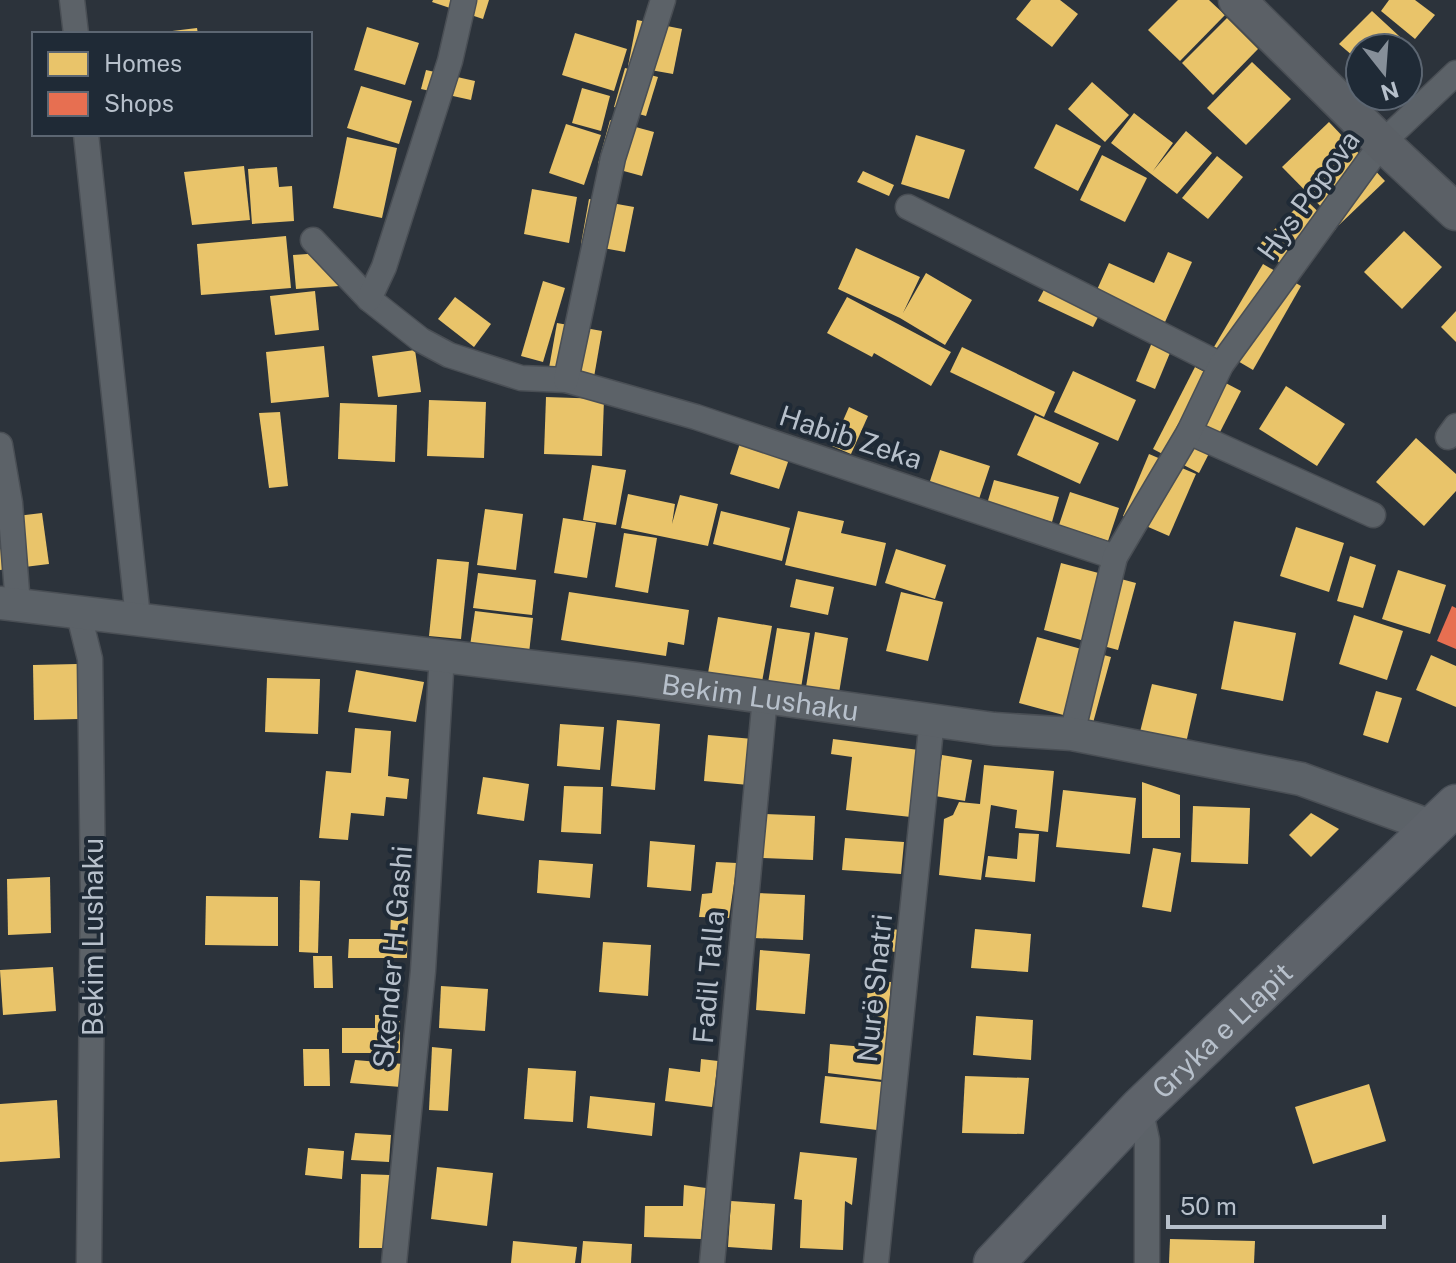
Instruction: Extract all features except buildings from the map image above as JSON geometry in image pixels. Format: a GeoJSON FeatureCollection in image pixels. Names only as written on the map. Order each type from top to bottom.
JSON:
{"type":"FeatureCollection","features":[{"type":"Feature","properties":{"kind":"main road"},"geometry":{"type":"LineString","coordinates":[[1237,0],[1456,212]]}},
{"type":"Feature","properties":{"kind":"main road","name":"Gryka e Llapit"},"geometry":{"type":"LineString","coordinates":[[994,1263],[1140,1108],[1444,816]]}},
{"type":"Feature","properties":{"kind":"street"},"geometry":{"type":"LineString","coordinates":[[72,0],[76,32]]}},
{"type":"Feature","properties":{"kind":"street"},"geometry":{"type":"LineString","coordinates":[[369,299],[384,267],[440,91],[464,0]]}},
{"type":"Feature","properties":{"kind":"street"},"geometry":{"type":"LineString","coordinates":[[566,380],[613,158],[663,0]]}},
{"type":"Feature","properties":{"kind":"street","name":"Hys Popova"},"geometry":{"type":"LineString","coordinates":[[1072,734],[1115,557],[1189,432],[1221,365],[1382,143],[1456,73]]}},
{"type":"Feature","properties":{"kind":"street"},"geometry":{"type":"LineString","coordinates":[[86,136],[138,618]]}},
{"type":"Feature","properties":{"kind":"street"},"geometry":{"type":"LineString","coordinates":[[908,207],[1221,365]]}},
{"type":"Feature","properties":{"kind":"street","name":"Habib Zeka"},"geometry":{"type":"LineString","coordinates":[[313,240],[369,299],[421,340],[449,355],[521,378],[566,380],[696,417],[1115,557]]}},
{"type":"Feature","properties":{"kind":"street"},"geometry":{"type":"LineString","coordinates":[[1189,432],[1373,515]]}},
{"type":"Feature","properties":{"kind":"street"},"geometry":{"type":"LineString","coordinates":[[0,445],[10,503],[9,604]]}},
{"type":"Feature","properties":{"kind":"street","name":"Bekim Lushaku"},"geometry":{"type":"LineString","coordinates":[[9,604],[442,655],[994,729],[1072,734],[1301,779],[1444,816]]}},
{"type":"Feature","properties":{"kind":"street","name":"Bekim Lushaku"},"geometry":{"type":"LineString","coordinates":[[78,611],[90,659],[93,905],[89,1263]]}},
{"type":"Feature","properties":{"kind":"street","name":"Skender H. Gashi"},"geometry":{"type":"LineString","coordinates":[[394,1263],[423,971],[442,655]]}},
{"type":"Feature","properties":{"kind":"street","name":"Fadil Talla"},"geometry":{"type":"LineString","coordinates":[[712,1263],[765,697]]}},
{"type":"Feature","properties":{"kind":"street","name":"Nurë Shatri"},"geometry":{"type":"LineString","coordinates":[[876,1263],[932,719]]}},
{"type":"Feature","properties":{"kind":"street"},"geometry":{"type":"LineString","coordinates":[[1140,1108],[1147,1140],[1147,1263]]}}]}
